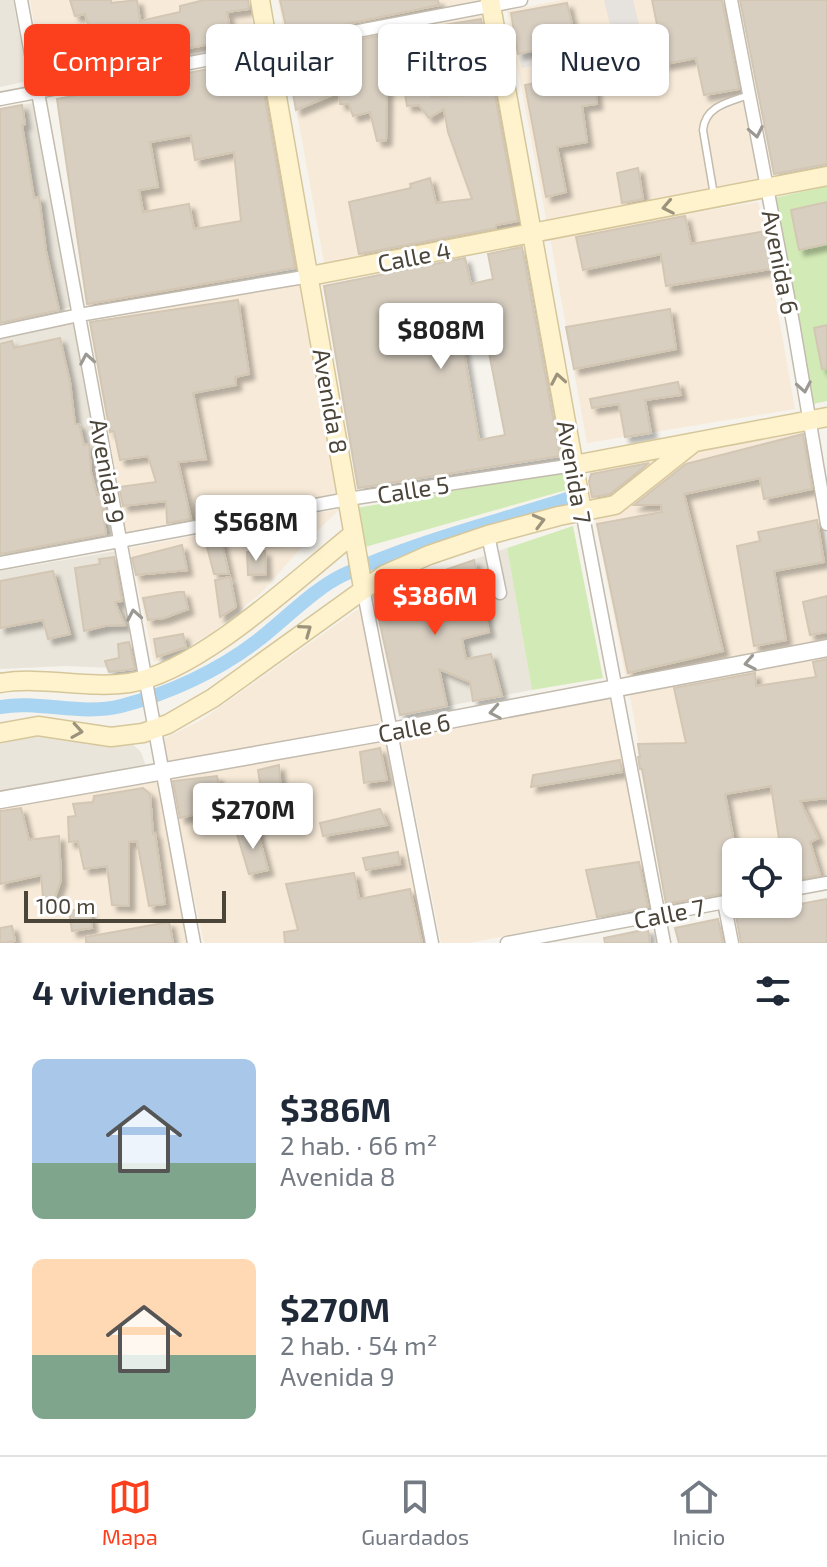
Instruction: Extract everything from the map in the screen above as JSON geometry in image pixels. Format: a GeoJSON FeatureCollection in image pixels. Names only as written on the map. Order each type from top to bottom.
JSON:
{"type":"FeatureCollection","features":[{"type":"Feature","properties":{"kind":"main road","name":"Avenida 8"},"geometry":{"type":"LineString","coordinates":[[260,0],[265,24]]}},
{"type":"Feature","properties":{"kind":"main road","name":"Avenida 7"},"geometry":{"type":"LineString","coordinates":[[491,3],[582,511]]}},
{"type":"Feature","properties":{"kind":"main road","name":"Avenida 8"},"geometry":{"type":"LineString","coordinates":[[278,96],[361,573]]}},
{"type":"Feature","properties":{"kind":"main road","name":"Calle 4"},"geometry":{"type":"LineString","coordinates":[[310,276],[827,176]]}},
{"type":"Feature","properties":{"kind":"main road","name":"Calle 5"},"geometry":{"type":"LineString","coordinates":[[574,465],[818,419]]}},
{"type":"Feature","properties":{"kind":"main road"},"geometry":{"type":"LineString","coordinates":[[0,733],[38,726],[111,737],[152,721],[180,719],[213,698],[361,573],[488,535],[615,505],[692,444]]}},
{"type":"Feature","properties":{"kind":"main road"},"geometry":{"type":"LineString","coordinates":[[0,683],[31,679],[146,685],[215,643],[353,534]]}},
{"type":"Feature","properties":{"kind":"street","name":"Avenida 9"},"geometry":{"type":"LineString","coordinates":[[21,0],[25,24]]}},
{"type":"Feature","properties":{"kind":"street"},"geometry":{"type":"LineString","coordinates":[[362,29],[521,0]]}},
{"type":"Feature","properties":{"kind":"street","name":"Avenida 6"},"geometry":{"type":"LineString","coordinates":[[731,0],[767,188],[818,419],[827,524]]}},
{"type":"Feature","properties":{"kind":"street"},"geometry":{"type":"LineString","coordinates":[[0,99],[24,94]]}},
{"type":"Feature","properties":{"kind":"street","name":"Avenida 9"},"geometry":{"type":"LineString","coordinates":[[37,96],[194,943]]}},
{"type":"Feature","properties":{"kind":"street","name":"Calle 4"},"geometry":{"type":"LineString","coordinates":[[0,332],[79,315],[310,276]]}},
{"type":"Feature","properties":{"kind":"street","name":"Calle 5"},"geometry":{"type":"LineString","coordinates":[[0,563],[348,499],[574,465]]}},
{"type":"Feature","properties":{"kind":"street","name":"Avenida 7"},"geometry":{"type":"LineString","coordinates":[[582,511],[664,943]]}},
{"type":"Feature","properties":{"kind":"street"},"geometry":{"type":"LineString","coordinates":[[488,535],[500,593]]}},
{"type":"Feature","properties":{"kind":"street","name":"Avenida 8"},"geometry":{"type":"LineString","coordinates":[[361,573],[432,943]]}},
{"type":"Feature","properties":{"kind":"street","name":"Calle 6"},"geometry":{"type":"LineString","coordinates":[[0,800],[391,731],[827,648]]}},
{"type":"Feature","properties":{"kind":"street"},"geometry":{"type":"LineString","coordinates":[[802,887],[827,883]]}},
{"type":"Feature","properties":{"kind":"street","name":"Calle 7"},"geometry":{"type":"LineString","coordinates":[[507,943],[722,903]]}},
{"type":"Feature","properties":{"kind":"street"},"geometry":{"type":"LineString","coordinates":[[731,918],[732,943]]}},
{"type":"Feature","properties":{"kind":"lane"},"geometry":{"type":"LineString","coordinates":[[714,198],[704,121],[717,106],[749,95]]}},
{"type":"Feature","properties":{"kind":"shaded area"},"geometry":{"type":"Polygon","coordinates":[[[0,0],[13,0],[24,59],[24,82],[0,87],[0,0]]]}},
{"type":"Feature","properties":{"kind":"shaded area"},"geometry":{"type":"Polygon","coordinates":[[[30,0],[249,0],[253,24],[206,24],[206,51],[190,54],[190,24],[34,24],[30,0]]]}},
{"type":"Feature","properties":{"kind":"shaded area"},"geometry":{"type":"Polygon","coordinates":[[[278,0],[492,0],[362,24],[283,24],[278,0]]]}},
{"type":"Feature","properties":{"kind":"shaded area"},"geometry":{"type":"Polygon","coordinates":[[[562,0],[723,0],[759,186],[547,224],[516,59],[516,24],[509,24],[507,11],[562,0]]]}},
{"type":"Feature","properties":{"kind":"shaded area"},"geometry":{"type":"Polygon","coordinates":[[[604,0],[633,0],[639,24],[610,24],[604,0]]]}},
{"type":"Feature","properties":{"kind":"shaded area"},"geometry":{"type":"Polygon","coordinates":[[[495,13],[497,24],[436,24],[495,13]]]}},
{"type":"Feature","properties":{"kind":"shaded area"},"geometry":{"type":"Polygon","coordinates":[[[378,35],[378,96],[510,96],[534,227],[325,268],[294,96],[362,96],[362,38],[378,35]]]}},
{"type":"Feature","properties":{"kind":"shaded area"},"geometry":{"type":"Polygon","coordinates":[[[532,51],[532,66],[522,68],[518,54],[532,51]]]}},
{"type":"Feature","properties":{"kind":"shaded area"},"geometry":{"type":"Polygon","coordinates":[[[206,70],[206,96],[268,96],[297,268],[88,309],[57,99],[72,96],[190,96],[190,73],[206,70]]]}},
{"type":"Feature","properties":{"kind":"shaded area"},"geometry":{"type":"Polygon","coordinates":[[[38,102],[71,307],[0,323],[0,109],[38,102]]]}},
{"type":"Feature","properties":{"kind":"shaded area"},"geometry":{"type":"Polygon","coordinates":[[[758,202],[766,231],[795,409],[587,443],[550,237],[758,202]]]}},
{"type":"Feature","properties":{"kind":"shaded area"},"geometry":{"type":"Polygon","coordinates":[[[304,283],[341,498],[126,535],[89,322],[304,283]]]}},
{"type":"Feature","properties":{"kind":"shaded area"},"geometry":{"type":"Polygon","coordinates":[[[73,323],[113,534],[0,555],[0,338],[73,323]]]}},
{"type":"Feature","properties":{"kind":"shaded area"},"geometry":{"type":"Polygon","coordinates":[[[808,429],[827,554],[827,642],[627,684],[588,483],[593,469],[808,429]]]}},
{"type":"Feature","properties":{"kind":"shaded area"},"geometry":{"type":"Polygon","coordinates":[[[340,509],[261,593],[212,633],[154,662],[130,548],[340,509]]]}},
{"type":"Feature","properties":{"kind":"shaded area"},"geometry":{"type":"Polygon","coordinates":[[[507,548],[532,690],[400,715],[373,594],[507,548]]]}},
{"type":"Feature","properties":{"kind":"shaded area"},"geometry":{"type":"Polygon","coordinates":[[[116,551],[136,669],[65,666],[0,669],[0,571],[116,551]]]}},
{"type":"Feature","properties":{"kind":"shaded area"},"geometry":{"type":"Polygon","coordinates":[[[364,605],[387,726],[166,763],[163,739],[200,721],[364,605]]]}},
{"type":"Feature","properties":{"kind":"shaded area"},"geometry":{"type":"Polygon","coordinates":[[[827,655],[827,875],[802,879],[802,838],[722,838],[722,895],[669,905],[629,692],[827,655]]]}},
{"type":"Feature","properties":{"kind":"shaded area"},"geometry":{"type":"Polygon","coordinates":[[[609,696],[652,907],[469,943],[441,943],[400,735],[609,696]]]}},
{"type":"Feature","properties":{"kind":"shaded area"},"geometry":{"type":"Polygon","coordinates":[[[37,735],[129,741],[141,752],[148,772],[0,798],[0,744],[37,735]]]}},
{"type":"Feature","properties":{"kind":"shaded area"},"geometry":{"type":"Polygon","coordinates":[[[390,740],[428,943],[204,943],[168,776],[390,740]]]}},
{"type":"Feature","properties":{"kind":"shaded area"},"geometry":{"type":"Polygon","coordinates":[[[157,778],[191,943],[0,943],[0,805],[157,778]]]}},
{"type":"Feature","properties":{"kind":"green space"},"geometry":{"type":"Polygon","coordinates":[[[827,186],[827,401],[813,404],[774,198],[827,186]]]}},
{"type":"Feature","properties":{"kind":"green space"},"geometry":{"type":"Polygon","coordinates":[[[564,471],[570,489],[365,547],[357,508],[564,471]]]}},
{"type":"Feature","properties":{"kind":"green space"},"geometry":{"type":"Polygon","coordinates":[[[573,526],[603,678],[532,690],[507,548],[573,526]]]}},
{"type":"Feature","properties":{"kind":"building"},"geometry":{"type":"Polygon","coordinates":[[[70,0],[111,0],[111,3],[137,0],[140,21],[180,12],[180,6],[204,0],[248,0],[249,9],[227,12],[229,24],[206,24],[206,45],[190,48],[190,24],[88,24],[85,14],[75,16],[70,0]]]}},
{"type":"Feature","properties":{"kind":"building"},"geometry":{"type":"Polygon","coordinates":[[[280,0],[438,0],[439,5],[346,24],[285,24],[280,0]]]}},
{"type":"Feature","properties":{"kind":"building"},"geometry":{"type":"Polygon","coordinates":[[[652,0],[722,0],[739,89],[704,95],[696,58],[669,63],[669,24],[657,24],[652,0]]]}},
{"type":"Feature","properties":{"kind":"building"},"geometry":{"type":"Polygon","coordinates":[[[740,0],[827,0],[827,164],[774,174],[740,0]]]}},
{"type":"Feature","properties":{"kind":"building"},"geometry":{"type":"Polygon","coordinates":[[[567,3],[572,24],[532,24],[532,51],[518,54],[516,24],[513,24],[511,13],[567,3]]]}},
{"type":"Feature","properties":{"kind":"building"},"geometry":{"type":"Polygon","coordinates":[[[481,19],[482,24],[450,24],[481,19]]]}},
{"type":"Feature","properties":{"kind":"building"},"geometry":{"type":"Polygon","coordinates":[[[378,36],[378,96],[387,96],[386,140],[377,141],[370,112],[353,116],[349,104],[340,104],[339,96],[362,96],[362,39],[378,36]]]}},
{"type":"Feature","properties":{"kind":"building"},"geometry":{"type":"Polygon","coordinates":[[[206,69],[206,96],[265,96],[295,268],[87,304],[57,99],[72,96],[190,96],[190,73],[206,69]],[[191,135],[150,142],[158,187],[139,190],[143,212],[189,204],[194,229],[241,221],[234,152],[195,160],[191,135]]]}},
{"type":"Feature","properties":{"kind":"building"},"geometry":{"type":"Polygon","coordinates":[[[532,84],[532,96],[596,96],[597,104],[582,106],[587,142],[557,147],[566,192],[546,197],[525,85],[532,84]]]}},
{"type":"Feature","properties":{"kind":"building"},"geometry":{"type":"Polygon","coordinates":[[[294,96],[329,96],[296,110],[294,96]]]}},
{"type":"Feature","properties":{"kind":"building"},"geometry":{"type":"Polygon","coordinates":[[[405,96],[495,96],[518,221],[359,254],[349,202],[411,188],[410,184],[430,178],[436,203],[472,199],[448,132],[444,109],[429,118],[419,105],[407,106],[405,96]]]}},
{"type":"Feature","properties":{"kind":"building"},"geometry":{"type":"Polygon","coordinates":[[[22,105],[25,124],[22,125],[34,198],[39,197],[46,251],[59,310],[0,323],[0,109],[22,105]]]}},
{"type":"Feature","properties":{"kind":"building"},"geometry":{"type":"Polygon","coordinates":[[[638,168],[643,199],[622,203],[617,173],[638,168]]]}},
{"type":"Feature","properties":{"kind":"building"},"geometry":{"type":"Polygon","coordinates":[[[827,202],[827,244],[799,250],[791,210],[827,202]]]}},
{"type":"Feature","properties":{"kind":"building"},"geometry":{"type":"Polygon","coordinates":[[[685,216],[691,244],[766,231],[771,269],[666,286],[661,254],[583,270],[576,237],[685,216]]]}},
{"type":"Feature","properties":{"kind":"building"},"geometry":{"type":"Polygon","coordinates":[[[522,247],[560,456],[358,488],[324,286],[465,258],[471,284],[493,279],[488,254],[522,247]],[[456,307],[430,310],[438,344],[462,340],[479,440],[505,435],[486,337],[465,341],[456,307]]]}},
{"type":"Feature","properties":{"kind":"building"},"geometry":{"type":"Polygon","coordinates":[[[238,300],[249,374],[235,377],[236,385],[193,393],[206,459],[178,462],[191,519],[167,523],[166,501],[123,506],[119,487],[156,482],[148,456],[120,460],[114,431],[110,432],[90,322],[238,300]]]}},
{"type":"Feature","properties":{"kind":"building"},"geometry":{"type":"Polygon","coordinates":[[[670,309],[676,349],[574,369],[566,327],[670,309]]]}},
{"type":"Feature","properties":{"kind":"building"},"geometry":{"type":"Polygon","coordinates":[[[827,325],[827,368],[822,369],[814,328],[827,325]]]}},
{"type":"Feature","properties":{"kind":"building"},"geometry":{"type":"Polygon","coordinates":[[[60,338],[75,424],[79,424],[84,445],[89,444],[91,472],[97,495],[102,494],[106,534],[0,554],[0,344],[12,341],[14,348],[60,338]]]}},
{"type":"Feature","properties":{"kind":"building"},"geometry":{"type":"Polygon","coordinates":[[[678,382],[681,395],[645,400],[651,433],[625,437],[619,404],[592,408],[590,399],[678,382]]]}},
{"type":"Feature","properties":{"kind":"building"},"geometry":{"type":"Polygon","coordinates":[[[803,434],[812,489],[764,499],[760,478],[684,494],[723,651],[628,673],[597,524],[662,512],[661,505],[634,505],[686,464],[803,434]]]}},
{"type":"Feature","properties":{"kind":"building"},"geometry":{"type":"Polygon","coordinates":[[[649,463],[610,494],[592,497],[591,474],[649,463]]]}},
{"type":"Feature","properties":{"kind":"building"},"geometry":{"type":"Polygon","coordinates":[[[817,520],[824,562],[774,571],[786,640],[754,646],[737,546],[760,541],[758,532],[817,520]]]}},
{"type":"Feature","properties":{"kind":"building"},"geometry":{"type":"Polygon","coordinates":[[[278,525],[279,538],[263,540],[261,526],[278,525]]]}},
{"type":"Feature","properties":{"kind":"building"},"geometry":{"type":"Polygon","coordinates":[[[221,540],[229,574],[214,574],[206,543],[221,540]]]}},
{"type":"Feature","properties":{"kind":"building"},"geometry":{"type":"Polygon","coordinates":[[[182,545],[187,570],[136,575],[132,558],[182,545]]]}},
{"type":"Feature","properties":{"kind":"building"},"geometry":{"type":"Polygon","coordinates":[[[265,551],[266,574],[248,575],[247,552],[265,551]]]}},
{"type":"Feature","properties":{"kind":"building"},"geometry":{"type":"Polygon","coordinates":[[[114,557],[122,601],[115,602],[125,625],[84,631],[75,568],[100,564],[99,559],[114,557]]]}},
{"type":"Feature","properties":{"kind":"building"},"geometry":{"type":"Polygon","coordinates":[[[474,560],[489,632],[462,639],[466,659],[491,654],[502,696],[473,701],[470,682],[439,669],[447,706],[400,715],[374,597],[474,560]]]}},
{"type":"Feature","properties":{"kind":"building"},"geometry":{"type":"Polygon","coordinates":[[[53,571],[70,634],[48,639],[43,620],[0,628],[0,581],[53,571]]]}},
{"type":"Feature","properties":{"kind":"building"},"geometry":{"type":"Polygon","coordinates":[[[230,577],[236,607],[220,617],[215,580],[230,577]]]}},
{"type":"Feature","properties":{"kind":"building"},"geometry":{"type":"Polygon","coordinates":[[[184,592],[188,609],[148,620],[143,598],[184,592]]]}},
{"type":"Feature","properties":{"kind":"building"},"geometry":{"type":"Polygon","coordinates":[[[827,596],[827,632],[810,635],[803,602],[827,596]]]}},
{"type":"Feature","properties":{"kind":"building"},"geometry":{"type":"Polygon","coordinates":[[[183,634],[186,647],[157,657],[154,639],[183,634]]]}},
{"type":"Feature","properties":{"kind":"building"},"geometry":{"type":"Polygon","coordinates":[[[129,642],[135,669],[109,672],[105,661],[119,658],[118,644],[129,642]]]}},
{"type":"Feature","properties":{"kind":"building"},"geometry":{"type":"Polygon","coordinates":[[[827,659],[827,798],[800,801],[818,838],[810,842],[820,875],[802,878],[802,838],[779,838],[771,786],[725,794],[733,838],[722,838],[722,894],[666,904],[638,744],[686,743],[674,688],[755,673],[756,686],[816,677],[813,662],[827,659]]]}},
{"type":"Feature","properties":{"kind":"building"},"geometry":{"type":"Polygon","coordinates":[[[380,748],[387,780],[364,783],[360,752],[380,748]]]}},
{"type":"Feature","properties":{"kind":"building"},"geometry":{"type":"Polygon","coordinates":[[[620,760],[622,772],[531,787],[533,775],[620,760]]]}},
{"type":"Feature","properties":{"kind":"building"},"geometry":{"type":"Polygon","coordinates":[[[279,765],[281,792],[262,795],[258,770],[279,765]]]}},
{"type":"Feature","properties":{"kind":"building"},"geometry":{"type":"Polygon","coordinates":[[[217,776],[224,807],[180,818],[173,781],[217,776]]]}},
{"type":"Feature","properties":{"kind":"building"},"geometry":{"type":"Polygon","coordinates":[[[143,788],[150,794],[153,834],[165,904],[149,906],[137,841],[129,842],[129,906],[112,905],[107,866],[84,869],[78,841],[69,842],[68,817],[76,816],[73,804],[93,802],[94,796],[143,788]]]}},
{"type":"Feature","properties":{"kind":"building"},"geometry":{"type":"Polygon","coordinates":[[[266,798],[270,824],[259,826],[250,801],[266,798]]]}},
{"type":"Feature","properties":{"kind":"building"},"geometry":{"type":"Polygon","coordinates":[[[21,808],[29,840],[59,836],[61,880],[55,897],[43,897],[41,875],[0,884],[0,811],[21,808]]]}},
{"type":"Feature","properties":{"kind":"building"},"geometry":{"type":"Polygon","coordinates":[[[380,809],[387,825],[323,836],[320,823],[380,809]]]}},
{"type":"Feature","properties":{"kind":"building"},"geometry":{"type":"Polygon","coordinates":[[[256,826],[268,870],[249,874],[237,834],[256,826]]]}},
{"type":"Feature","properties":{"kind":"building"},"geometry":{"type":"Polygon","coordinates":[[[398,852],[400,864],[366,870],[363,858],[398,852]]]}},
{"type":"Feature","properties":{"kind":"building"},"geometry":{"type":"Polygon","coordinates":[[[639,862],[648,907],[597,917],[586,870],[639,862]]]}},
{"type":"Feature","properties":{"kind":"building"},"geometry":{"type":"Polygon","coordinates":[[[354,873],[359,899],[410,889],[422,943],[285,943],[284,932],[298,930],[286,884],[354,873]]]}},
{"type":"Feature","properties":{"kind":"building"},"geometry":{"type":"Polygon","coordinates":[[[827,899],[827,943],[741,943],[736,918],[802,918],[802,904],[827,899]]]}},
{"type":"Feature","properties":{"kind":"building"},"geometry":{"type":"Polygon","coordinates":[[[89,908],[92,928],[72,931],[69,911],[89,908]]]}},
{"type":"Feature","properties":{"kind":"building"},"geometry":{"type":"Polygon","coordinates":[[[718,919],[723,943],[679,943],[675,928],[718,919]]]}},
{"type":"Feature","properties":{"kind":"building"},"geometry":{"type":"Polygon","coordinates":[[[169,922],[173,943],[86,943],[86,937],[169,922]]]}},
{"type":"Feature","properties":{"kind":"building"},"geometry":{"type":"Polygon","coordinates":[[[12,926],[15,941],[0,943],[0,928],[12,926]]]}},
{"type":"Feature","properties":{"kind":"building"},"geometry":{"type":"Polygon","coordinates":[[[648,929],[650,943],[605,943],[604,938],[648,929]]]}},
{"type":"Feature","properties":{"kind":"waterway"},"geometry":{"type":"LineString","coordinates":[[0,707],[30,705],[106,709],[157,695],[209,672],[242,652],[310,597],[343,575],[426,543],[567,499]]}}]}
